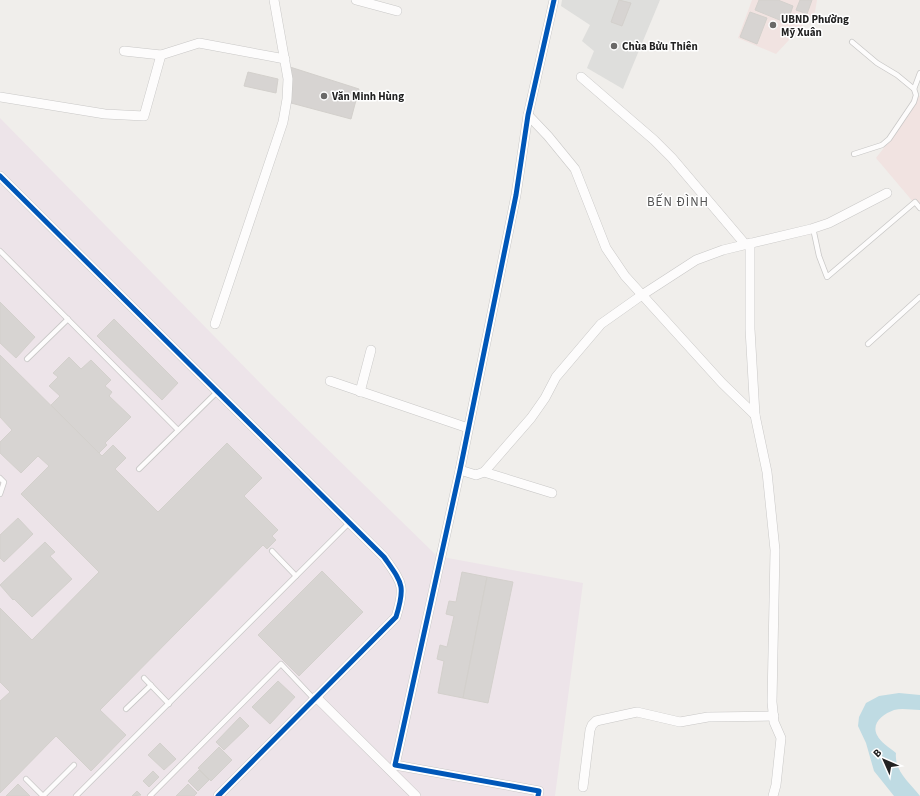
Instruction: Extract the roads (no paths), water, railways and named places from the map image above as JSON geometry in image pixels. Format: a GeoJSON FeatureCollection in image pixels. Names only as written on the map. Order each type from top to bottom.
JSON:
{"type":"FeatureCollection","features":[{"type":"Feature","properties":{"kind":"street"},"geometry":{"type":"LineString","coordinates":[[215,324],[283,122],[288,99],[288,79],[274,0]]}},
{"type":"Feature","properties":{"kind":"street"},"geometry":{"type":"LineString","coordinates":[[356,0],[397,11]]}},
{"type":"Feature","properties":{"kind":"street"},"geometry":{"type":"LineString","coordinates":[[538,796],[539,791],[395,765],[460,470],[516,195],[528,115],[554,0]]}},
{"type":"Feature","properties":{"kind":"street"},"geometry":{"type":"LineString","coordinates":[[124,51],[161,55],[199,43],[285,58]]}},
{"type":"Feature","properties":{"kind":"street"},"geometry":{"type":"LineString","coordinates":[[0,97],[105,114],[144,116],[161,55]]}},
{"type":"Feature","properties":{"kind":"street"},"geometry":{"type":"LineString","coordinates":[[580,77],[667,153],[748,244],[750,329],[755,416],[767,472],[775,550],[772,702],[774,716],[781,738],[776,785],[773,796]]}},
{"type":"Feature","properties":{"kind":"street"},"geometry":{"type":"LineString","coordinates":[[528,115],[548,136],[575,170],[606,248],[625,276],[722,383],[755,416]]}},
{"type":"Feature","properties":{"kind":"street"},"geometry":{"type":"LineString","coordinates":[[0,176],[350,522],[384,557],[402,583],[401,601],[396,617],[218,796]]}},
{"type":"Feature","properties":{"kind":"street"},"geometry":{"type":"LineString","coordinates":[[460,470],[476,475],[484,472],[531,418],[545,398],[556,377],[596,330],[642,295],[696,260],[724,250],[829,223],[887,193]]}},
{"type":"Feature","properties":{"kind":"street"},"geometry":{"type":"LineString","coordinates":[[360,392],[371,350]]}},
{"type":"Feature","properties":{"kind":"street"},"geometry":{"type":"LineString","coordinates":[[330,381],[468,428]]}},
{"type":"Feature","properties":{"kind":"street"},"geometry":{"type":"LineString","coordinates":[[484,472],[552,493]]}},
{"type":"Feature","properties":{"kind":"street"},"geometry":{"type":"LineString","coordinates":[[315,698],[416,796]]}},
{"type":"Feature","properties":{"kind":"street"},"geometry":{"type":"LineString","coordinates":[[583,787],[590,730],[592,725],[596,722],[637,712],[680,722],[708,717],[774,716]]}},
{"type":"Feature","properties":{"kind":"lane"},"geometry":{"type":"LineString","coordinates":[[852,42],[877,63],[897,75],[914,89]]}},
{"type":"Feature","properties":{"kind":"lane"},"geometry":{"type":"LineString","coordinates":[[854,154],[882,144],[889,139],[914,102],[916,95],[914,89],[915,82],[920,73]]}},
{"type":"Feature","properties":{"kind":"lane"},"geometry":{"type":"LineString","coordinates":[[813,228],[819,256],[827,277],[914,202],[920,208]]}},
{"type":"Feature","properties":{"kind":"lane"},"geometry":{"type":"LineString","coordinates":[[0,251],[178,430]]}},
{"type":"Feature","properties":{"kind":"lane"},"geometry":{"type":"LineString","coordinates":[[868,344],[920,297]]}},
{"type":"Feature","properties":{"kind":"lane"},"geometry":{"type":"LineString","coordinates":[[27,359],[68,319]]}},
{"type":"Feature","properties":{"kind":"lane"},"geometry":{"type":"LineString","coordinates":[[139,469],[218,392]]}},
{"type":"Feature","properties":{"kind":"lane"},"geometry":{"type":"LineString","coordinates":[[0,478],[4,482],[0,494]]}},
{"type":"Feature","properties":{"kind":"lane"},"geometry":{"type":"LineString","coordinates":[[76,796],[350,522]]}},
{"type":"Feature","properties":{"kind":"lane"},"geometry":{"type":"LineString","coordinates":[[272,551],[296,576]]}},
{"type":"Feature","properties":{"kind":"lane"},"geometry":{"type":"LineString","coordinates":[[150,796],[281,664],[315,698]]}},
{"type":"Feature","properties":{"kind":"lane"},"geometry":{"type":"LineString","coordinates":[[144,678],[169,704]]}},
{"type":"Feature","properties":{"kind":"lane"},"geometry":{"type":"LineString","coordinates":[[126,709],[151,685]]}},
{"type":"Feature","properties":{"kind":"lane"},"geometry":{"type":"LineString","coordinates":[[26,779],[43,796],[74,764]]}},
{"type":"Feature","properties":{"kind":"water"},"geometry":{"type":"Polygon","coordinates":[[[899,693],[920,695],[920,710],[894,710],[879,720],[876,731],[880,740],[896,753],[896,759],[900,771],[920,796],[894,796],[874,771],[866,743],[858,726],[859,717],[866,703],[879,696],[899,693]]]}},
{"type":"Feature","properties":{"kind":"place","name":"UBND Phường Mỹ Xuân"},"geometry":{"type":"Point","coordinates":[773,25]}},
{"type":"Feature","properties":{"kind":"place","name":"Chùa Bửu Thiên"},"geometry":{"type":"Point","coordinates":[614,46]}},
{"type":"Feature","properties":{"kind":"place","name":"Văn Minh Hùng"},"geometry":{"type":"Point","coordinates":[324,96]}},
{"type":"Feature","properties":{"kind":"district","name":"BẾN ĐÌNH"},"geometry":{"type":"Point","coordinates":[678,201]}}]}
